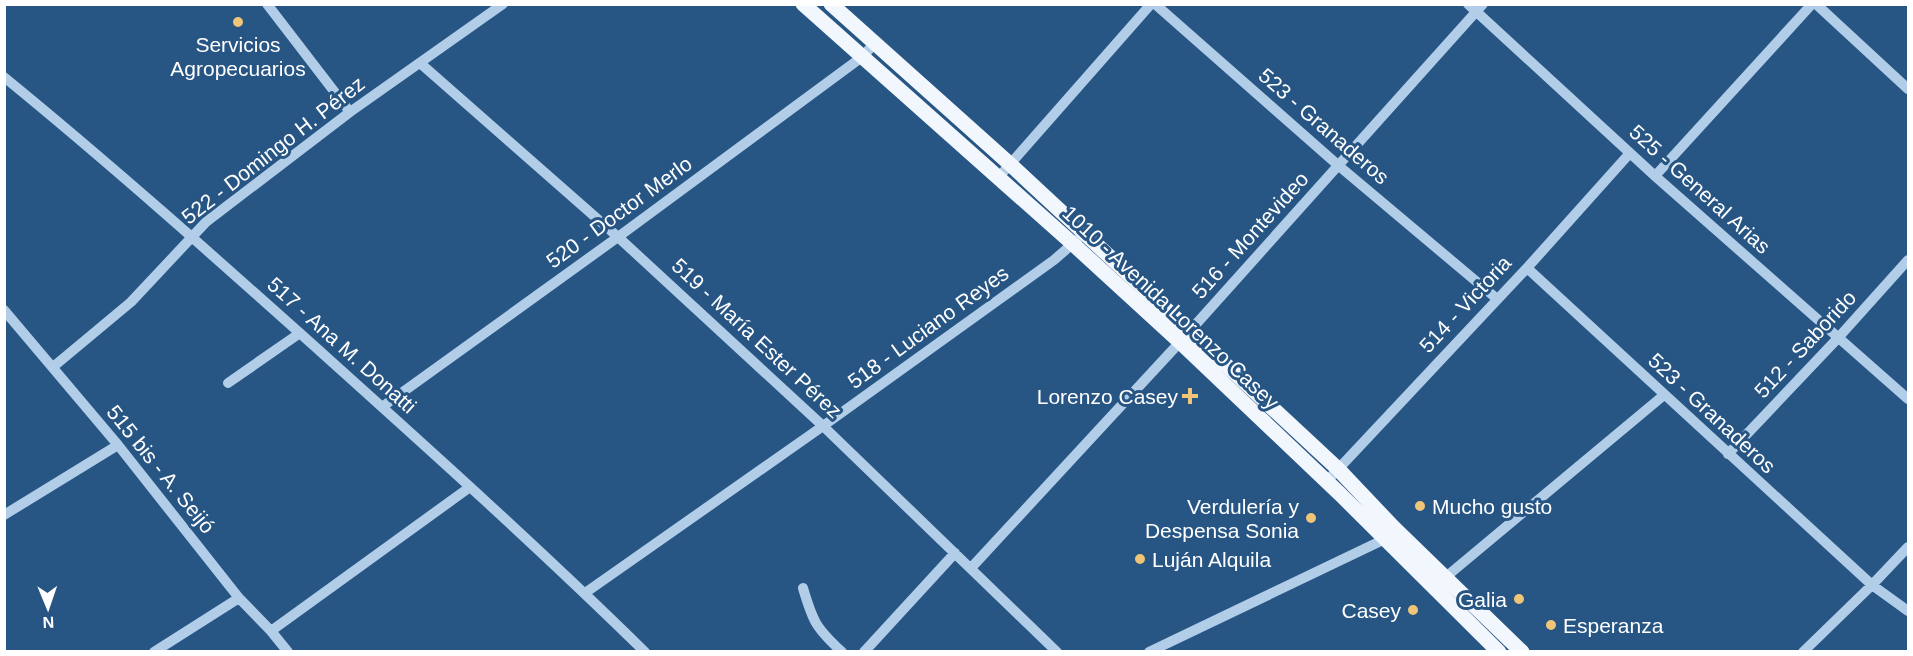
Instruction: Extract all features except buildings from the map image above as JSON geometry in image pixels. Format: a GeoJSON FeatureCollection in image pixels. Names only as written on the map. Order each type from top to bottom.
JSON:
{"type":"FeatureCollection","features":[{"type":"Feature","properties":{"kind":"main road","name":"1010 - Avenida Lorenzo Casey"},"geometry":{"type":"LineString","coordinates":[[803,4],[1073,244],[1338,469],[1390,534]]}},
{"type":"Feature","properties":{"kind":"main road","name":"1010 - Avenida Lorenzo Casey"},"geometry":{"type":"LineString","coordinates":[[831,4],[1083,232],[1327,481],[1390,534],[1439,582],[1499,651]]}},
{"type":"Feature","properties":{"kind":"main road","name":"1010 - Avenida Lorenzo Casey"},"geometry":{"type":"LineString","coordinates":[[1439,582],[1522,651]]}},
{"type":"Feature","properties":{"kind":"street"},"geometry":{"type":"LineString","coordinates":[[267,4],[350,112]]}},
{"type":"Feature","properties":{"kind":"street","name":"522 - Domingo H. Pérez"},"geometry":{"type":"LineString","coordinates":[[53,367],[131,302],[206,222],[350,112],[503,4]]}},
{"type":"Feature","properties":{"kind":"street"},"geometry":{"type":"LineString","coordinates":[[999,178],[1153,4]]}},
{"type":"Feature","properties":{"kind":"street","name":"523 - Granaderos"},"geometry":{"type":"LineString","coordinates":[[1153,4],[1339,166],[1496,298]]}},
{"type":"Feature","properties":{"kind":"street"},"geometry":{"type":"LineString","coordinates":[[1655,176],[1814,4],[1908,89]]}},
{"type":"Feature","properties":{"kind":"street","name":"516 - Montevideo"},"geometry":{"type":"LineString","coordinates":[[971,568],[1185,337],[1339,166],[1476,7]]}},
{"type":"Feature","properties":{"kind":"street","name":"525 - General Arias"},"geometry":{"type":"LineString","coordinates":[[1476,7],[1655,176],[1908,399]]}},
{"type":"Feature","properties":{"kind":"street","name":"520 - Doctor Merlo"},"geometry":{"type":"LineString","coordinates":[[382,407],[618,237],[862,57],[875,44]]}},
{"type":"Feature","properties":{"kind":"street","name":"519 - María Ester Pérez"},"geometry":{"type":"LineString","coordinates":[[420,63],[618,237],[823,426],[1058,651]]}},
{"type":"Feature","properties":{"kind":"street","name":"517 - Ana M. Donatti"},"geometry":{"type":"LineString","coordinates":[[7,79],[193,237],[470,487],[645,651]]}},
{"type":"Feature","properties":{"kind":"street","name":"514 - Victoria"},"geometry":{"type":"LineString","coordinates":[[1327,481],[1496,298],[1527,268],[1630,153]]}},
{"type":"Feature","properties":{"kind":"street","name":"518 - Luciano Reyes"},"geometry":{"type":"LineString","coordinates":[[585,593],[1054,261],[1083,232]]}},
{"type":"Feature","properties":{"kind":"street","name":"512 - Saborido"},"geometry":{"type":"LineString","coordinates":[[1728,454],[1908,260]]}},
{"type":"Feature","properties":{"kind":"street","name":"523 - Granaderos"},"geometry":{"type":"LineString","coordinates":[[1527,268],[1872,585],[1908,611]]}},
{"type":"Feature","properties":{"kind":"street","name":"515 bis - A. Seijó"},"geometry":{"type":"LineString","coordinates":[[4,310],[118,445],[239,598],[288,651]]}},
{"type":"Feature","properties":{"kind":"street"},"geometry":{"type":"LineString","coordinates":[[228,383],[300,333]]}},
{"type":"Feature","properties":{"kind":"street"},"geometry":{"type":"LineString","coordinates":[[1439,582],[1664,395]]}},
{"type":"Feature","properties":{"kind":"street"},"geometry":{"type":"LineString","coordinates":[[4,515],[118,445]]}},
{"type":"Feature","properties":{"kind":"street"},"geometry":{"type":"LineString","coordinates":[[271,631],[470,487]]}},
{"type":"Feature","properties":{"kind":"street"},"geometry":{"type":"LineString","coordinates":[[1149,651],[1173,646],[1390,534]]}},
{"type":"Feature","properties":{"kind":"street"},"geometry":{"type":"LineString","coordinates":[[1803,651],[1908,547]]}},
{"type":"Feature","properties":{"kind":"street"},"geometry":{"type":"LineString","coordinates":[[864,651],[955,553]]}},
{"type":"Feature","properties":{"kind":"street"},"geometry":{"type":"LineString","coordinates":[[803,588],[820,632],[842,651]]}},
{"type":"Feature","properties":{"kind":"street"},"geometry":{"type":"LineString","coordinates":[[154,651],[239,598]]}},
{"type":"Feature","properties":{"kind":"place","name":"Servicios Agropecuarios"},"geometry":{"type":"Point","coordinates":[238,22]}},
{"type":"Feature","properties":{"kind":"place","name":"Lorenzo Casey"},"geometry":{"type":"Point","coordinates":[1190,396]}},
{"type":"Feature","properties":{"kind":"place","name":"Mucho gusto"},"geometry":{"type":"Point","coordinates":[1420,506]}},
{"type":"Feature","properties":{"kind":"place","name":"Verdulería y Despensa Sonia"},"geometry":{"type":"Point","coordinates":[1311,518]}},
{"type":"Feature","properties":{"kind":"place","name":"Luján Alquila"},"geometry":{"type":"Point","coordinates":[1140,559]}},
{"type":"Feature","properties":{"kind":"place","name":"Galia"},"geometry":{"type":"Point","coordinates":[1519,599]}},
{"type":"Feature","properties":{"kind":"place","name":"Casey"},"geometry":{"type":"Point","coordinates":[1413,610]}},
{"type":"Feature","properties":{"kind":"place","name":"Esperanza"},"geometry":{"type":"Point","coordinates":[1551,625]}}]}
